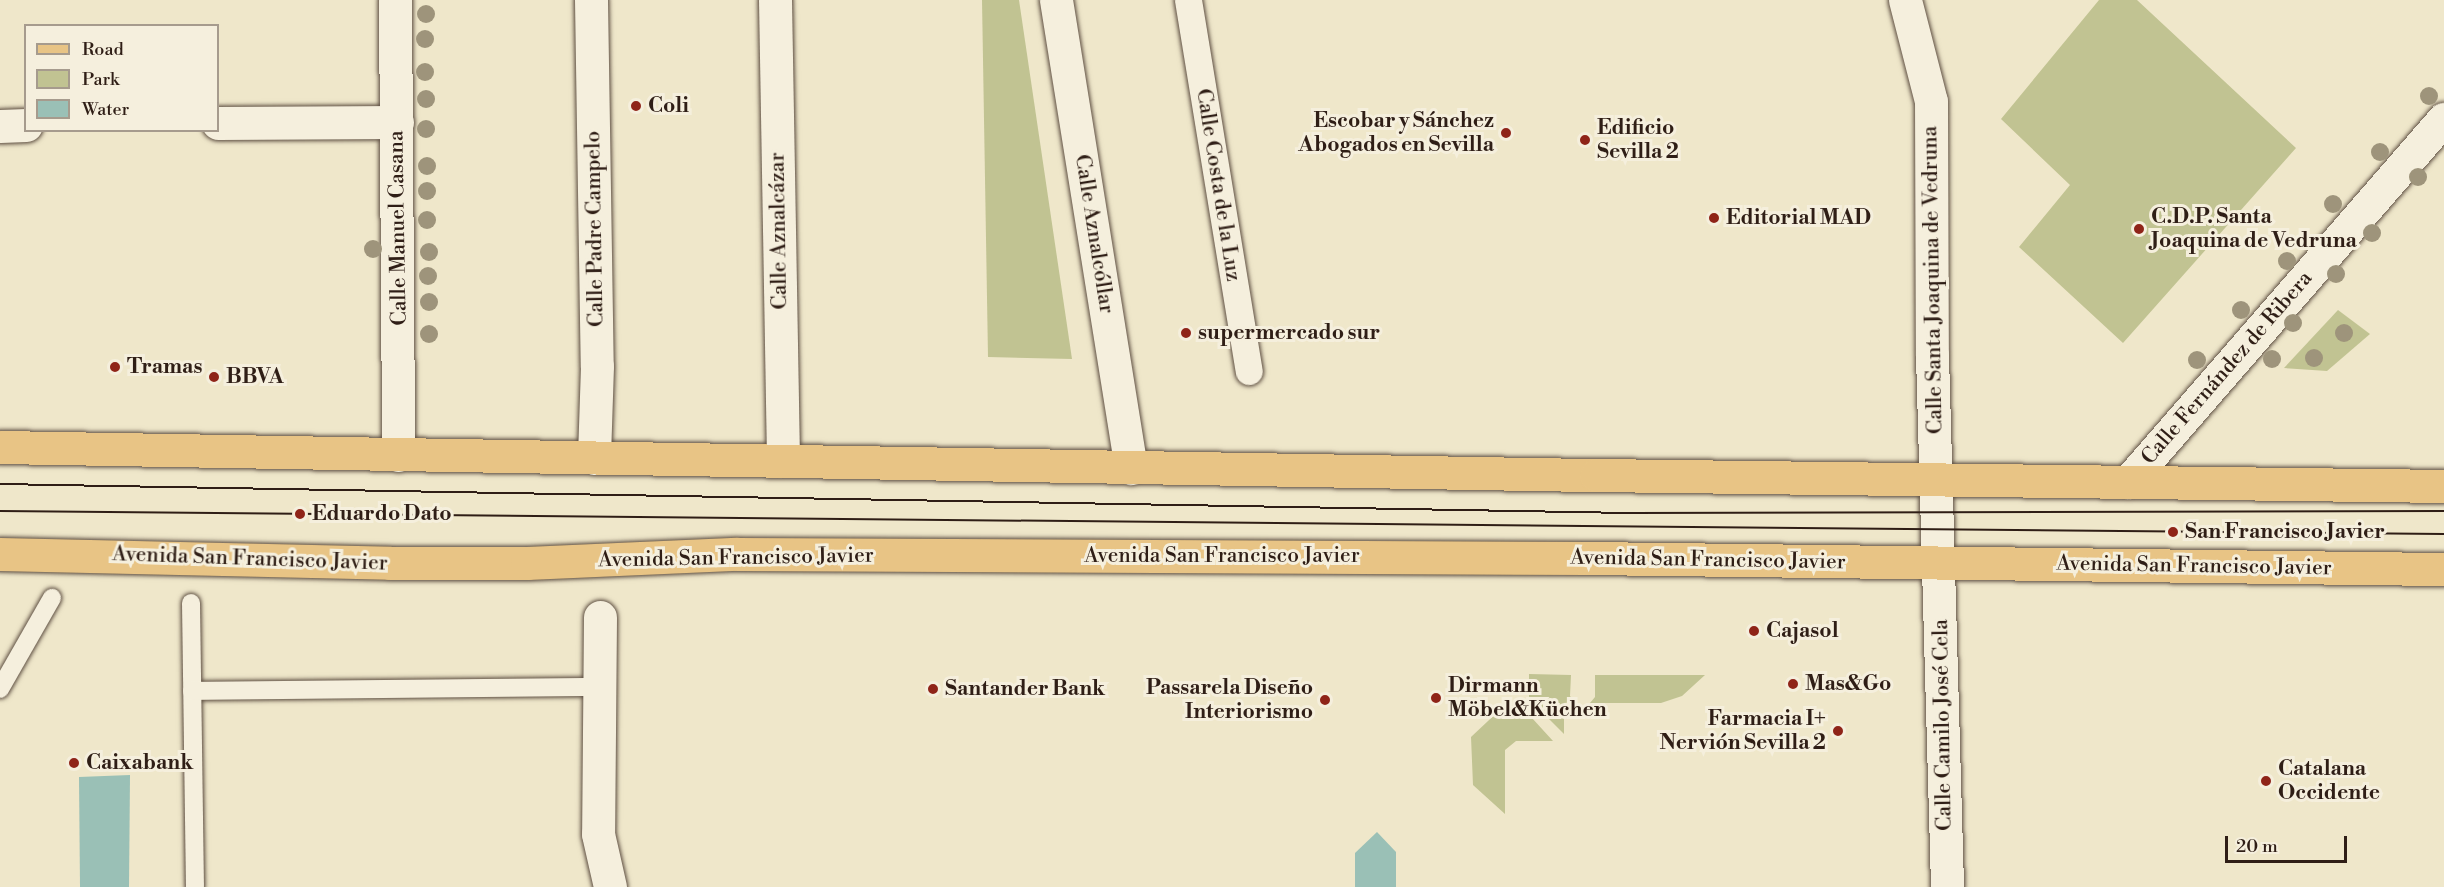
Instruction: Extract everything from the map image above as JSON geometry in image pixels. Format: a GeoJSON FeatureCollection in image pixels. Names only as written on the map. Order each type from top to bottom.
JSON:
{"type":"FeatureCollection","features":[{"type":"Feature","properties":{"kind":"main road"},"geometry":{"type":"LineString","coordinates":[[0,447],[1131,468],[2444,486]]}},
{"type":"Feature","properties":{"kind":"main road","name":"Avenida San Francisco Javier"},"geometry":{"type":"LineString","coordinates":[[0,554],[390,563],[527,563],[738,554],[2444,569]]}},
{"type":"Feature","properties":{"kind":"street","name":"Calle Manuel Casana"},"geometry":{"type":"LineString","coordinates":[[395,0],[398,455]]}},
{"type":"Feature","properties":{"kind":"street","name":"Calle Padre Campelo"},"geometry":{"type":"LineString","coordinates":[[591,0],[597,366],[594,458]]}},
{"type":"Feature","properties":{"kind":"street","name":"Calle Aznalcázar"},"geometry":{"type":"LineString","coordinates":[[775,0],[783,462]]}},
{"type":"Feature","properties":{"kind":"street","name":"Calle Aznalcóllar"},"geometry":{"type":"LineString","coordinates":[[1056,0],[1131,468]]}},
{"type":"Feature","properties":{"kind":"street","name":"Calle Costa de la Luz"},"geometry":{"type":"LineString","coordinates":[[1188,0],[1249,371]]}},
{"type":"Feature","properties":{"kind":"street","name":"Calle Santa Joaquina de Vedruna"},"geometry":{"type":"LineString","coordinates":[[1905,0],[1930,101],[1938,563]]}},
{"type":"Feature","properties":{"kind":"street","name":"Calle Fernández de Ribera"},"geometry":{"type":"LineString","coordinates":[[2128,482],[2444,119]]}},
{"type":"Feature","properties":{"kind":"street"},"geometry":{"type":"LineString","coordinates":[[219,123],[397,122]]}},
{"type":"Feature","properties":{"kind":"street"},"geometry":{"type":"LineString","coordinates":[[0,126],[24,125]]}},
{"type":"Feature","properties":{"kind":"street","name":"Calle Camilo José Cela"},"geometry":{"type":"LineString","coordinates":[[1938,563],[1947,887]]}},
{"type":"Feature","properties":{"kind":"street"},"geometry":{"type":"LineString","coordinates":[[600,616],[598,834],[610,887]]}},
{"type":"Feature","properties":{"kind":"lane"},"geometry":{"type":"LineString","coordinates":[[0,689],[52,598]]}},
{"type":"Feature","properties":{"kind":"lane"},"geometry":{"type":"LineString","coordinates":[[191,603],[195,887]]}},
{"type":"Feature","properties":{"kind":"lane"},"geometry":{"type":"LineString","coordinates":[[192,691],[600,687]]}},
{"type":"Feature","properties":{"kind":"green space"},"geometry":{"type":"Polygon","coordinates":[[[982,0],[1019,0],[1072,359],[988,357],[982,0]]]}},
{"type":"Feature","properties":{"kind":"green space"},"geometry":{"type":"Polygon","coordinates":[[[2099,0],[2137,0],[2296,148],[2123,343],[2019,247],[2070,185],[2001,119],[2099,0]]]}},
{"type":"Feature","properties":{"kind":"green space"},"geometry":{"type":"Polygon","coordinates":[[[2338,310],[2370,334],[2327,371],[2284,368],[2338,310]]]}},
{"type":"Feature","properties":{"kind":"green space"},"geometry":{"type":"Polygon","coordinates":[[[1529,674],[1571,675],[1570,696],[1575,702],[1564,703],[1564,734],[1529,699],[1529,674]]]}},
{"type":"Feature","properties":{"kind":"green space"},"geometry":{"type":"Polygon","coordinates":[[[1595,675],[1705,675],[1682,696],[1661,703],[1590,703],[1595,697],[1595,675]]]}},
{"type":"Feature","properties":{"kind":"green space"},"geometry":{"type":"Polygon","coordinates":[[[1505,705],[1520,705],[1553,741],[1516,741],[1505,750],[1505,814],[1473,785],[1471,737],[1505,705]]]}},
{"type":"Feature","properties":{"kind":"water"},"geometry":{"type":"Polygon","coordinates":[[[130,775],[129,887],[80,887],[79,777],[130,775]]]}},
{"type":"Feature","properties":{"kind":"water"},"geometry":{"type":"Polygon","coordinates":[[[1377,832],[1396,852],[1396,887],[1355,887],[1355,853],[1377,832]]]}},
{"type":"Feature","properties":{"kind":"tram line"},"geometry":{"type":"LineString","coordinates":[[0,484],[1634,513],[2444,511]]}},
{"type":"Feature","properties":{"kind":"tram line"},"geometry":{"type":"LineString","coordinates":[[0,511],[2444,534]]}},
{"type":"Feature","properties":{"kind":"place","name":"Coli"},"geometry":{"type":"Point","coordinates":[636,106]}},
{"type":"Feature","properties":{"kind":"place","name":"Escobar y Sánchez Abogados en Sevilla"},"geometry":{"type":"Point","coordinates":[1506,133]}},
{"type":"Feature","properties":{"kind":"place","name":"Edificio Sevilla 2"},"geometry":{"type":"Point","coordinates":[1585,140]}},
{"type":"Feature","properties":{"kind":"place","name":"Editorial MAD"},"geometry":{"type":"Point","coordinates":[1714,218]}},
{"type":"Feature","properties":{"kind":"place","name":"C.D.P. Santa Joaquina de Vedruna"},"geometry":{"type":"Point","coordinates":[2139,229]}},
{"type":"Feature","properties":{"kind":"place","name":"supermercado sur"},"geometry":{"type":"Point","coordinates":[1186,333]}},
{"type":"Feature","properties":{"kind":"place","name":"Tramas"},"geometry":{"type":"Point","coordinates":[115,367]}},
{"type":"Feature","properties":{"kind":"place","name":"BBVA"},"geometry":{"type":"Point","coordinates":[214,377]}},
{"type":"Feature","properties":{"kind":"place","name":"Eduardo Dato"},"geometry":{"type":"Point","coordinates":[300,514]}},
{"type":"Feature","properties":{"kind":"place","name":"San Francisco Javier"},"geometry":{"type":"Point","coordinates":[2173,532]}},
{"type":"Feature","properties":{"kind":"place","name":"Cajasol"},"geometry":{"type":"Point","coordinates":[1754,631]}},
{"type":"Feature","properties":{"kind":"place","name":"Mas&Go"},"geometry":{"type":"Point","coordinates":[1793,684]}},
{"type":"Feature","properties":{"kind":"place","name":"Santander Bank"},"geometry":{"type":"Point","coordinates":[933,689]}},
{"type":"Feature","properties":{"kind":"place","name":"Dirmann Möbel&Küchen"},"geometry":{"type":"Point","coordinates":[1436,698]}},
{"type":"Feature","properties":{"kind":"place","name":"Passarela Diseño Interiorismo"},"geometry":{"type":"Point","coordinates":[1325,700]}},
{"type":"Feature","properties":{"kind":"place","name":"Farmacia I+ Nervión Sevilla 2"},"geometry":{"type":"Point","coordinates":[1838,731]}},
{"type":"Feature","properties":{"kind":"place","name":"Caixabank"},"geometry":{"type":"Point","coordinates":[74,763]}},
{"type":"Feature","properties":{"kind":"place","name":"Catalana Occidente"},"geometry":{"type":"Point","coordinates":[2266,781]}}]}
